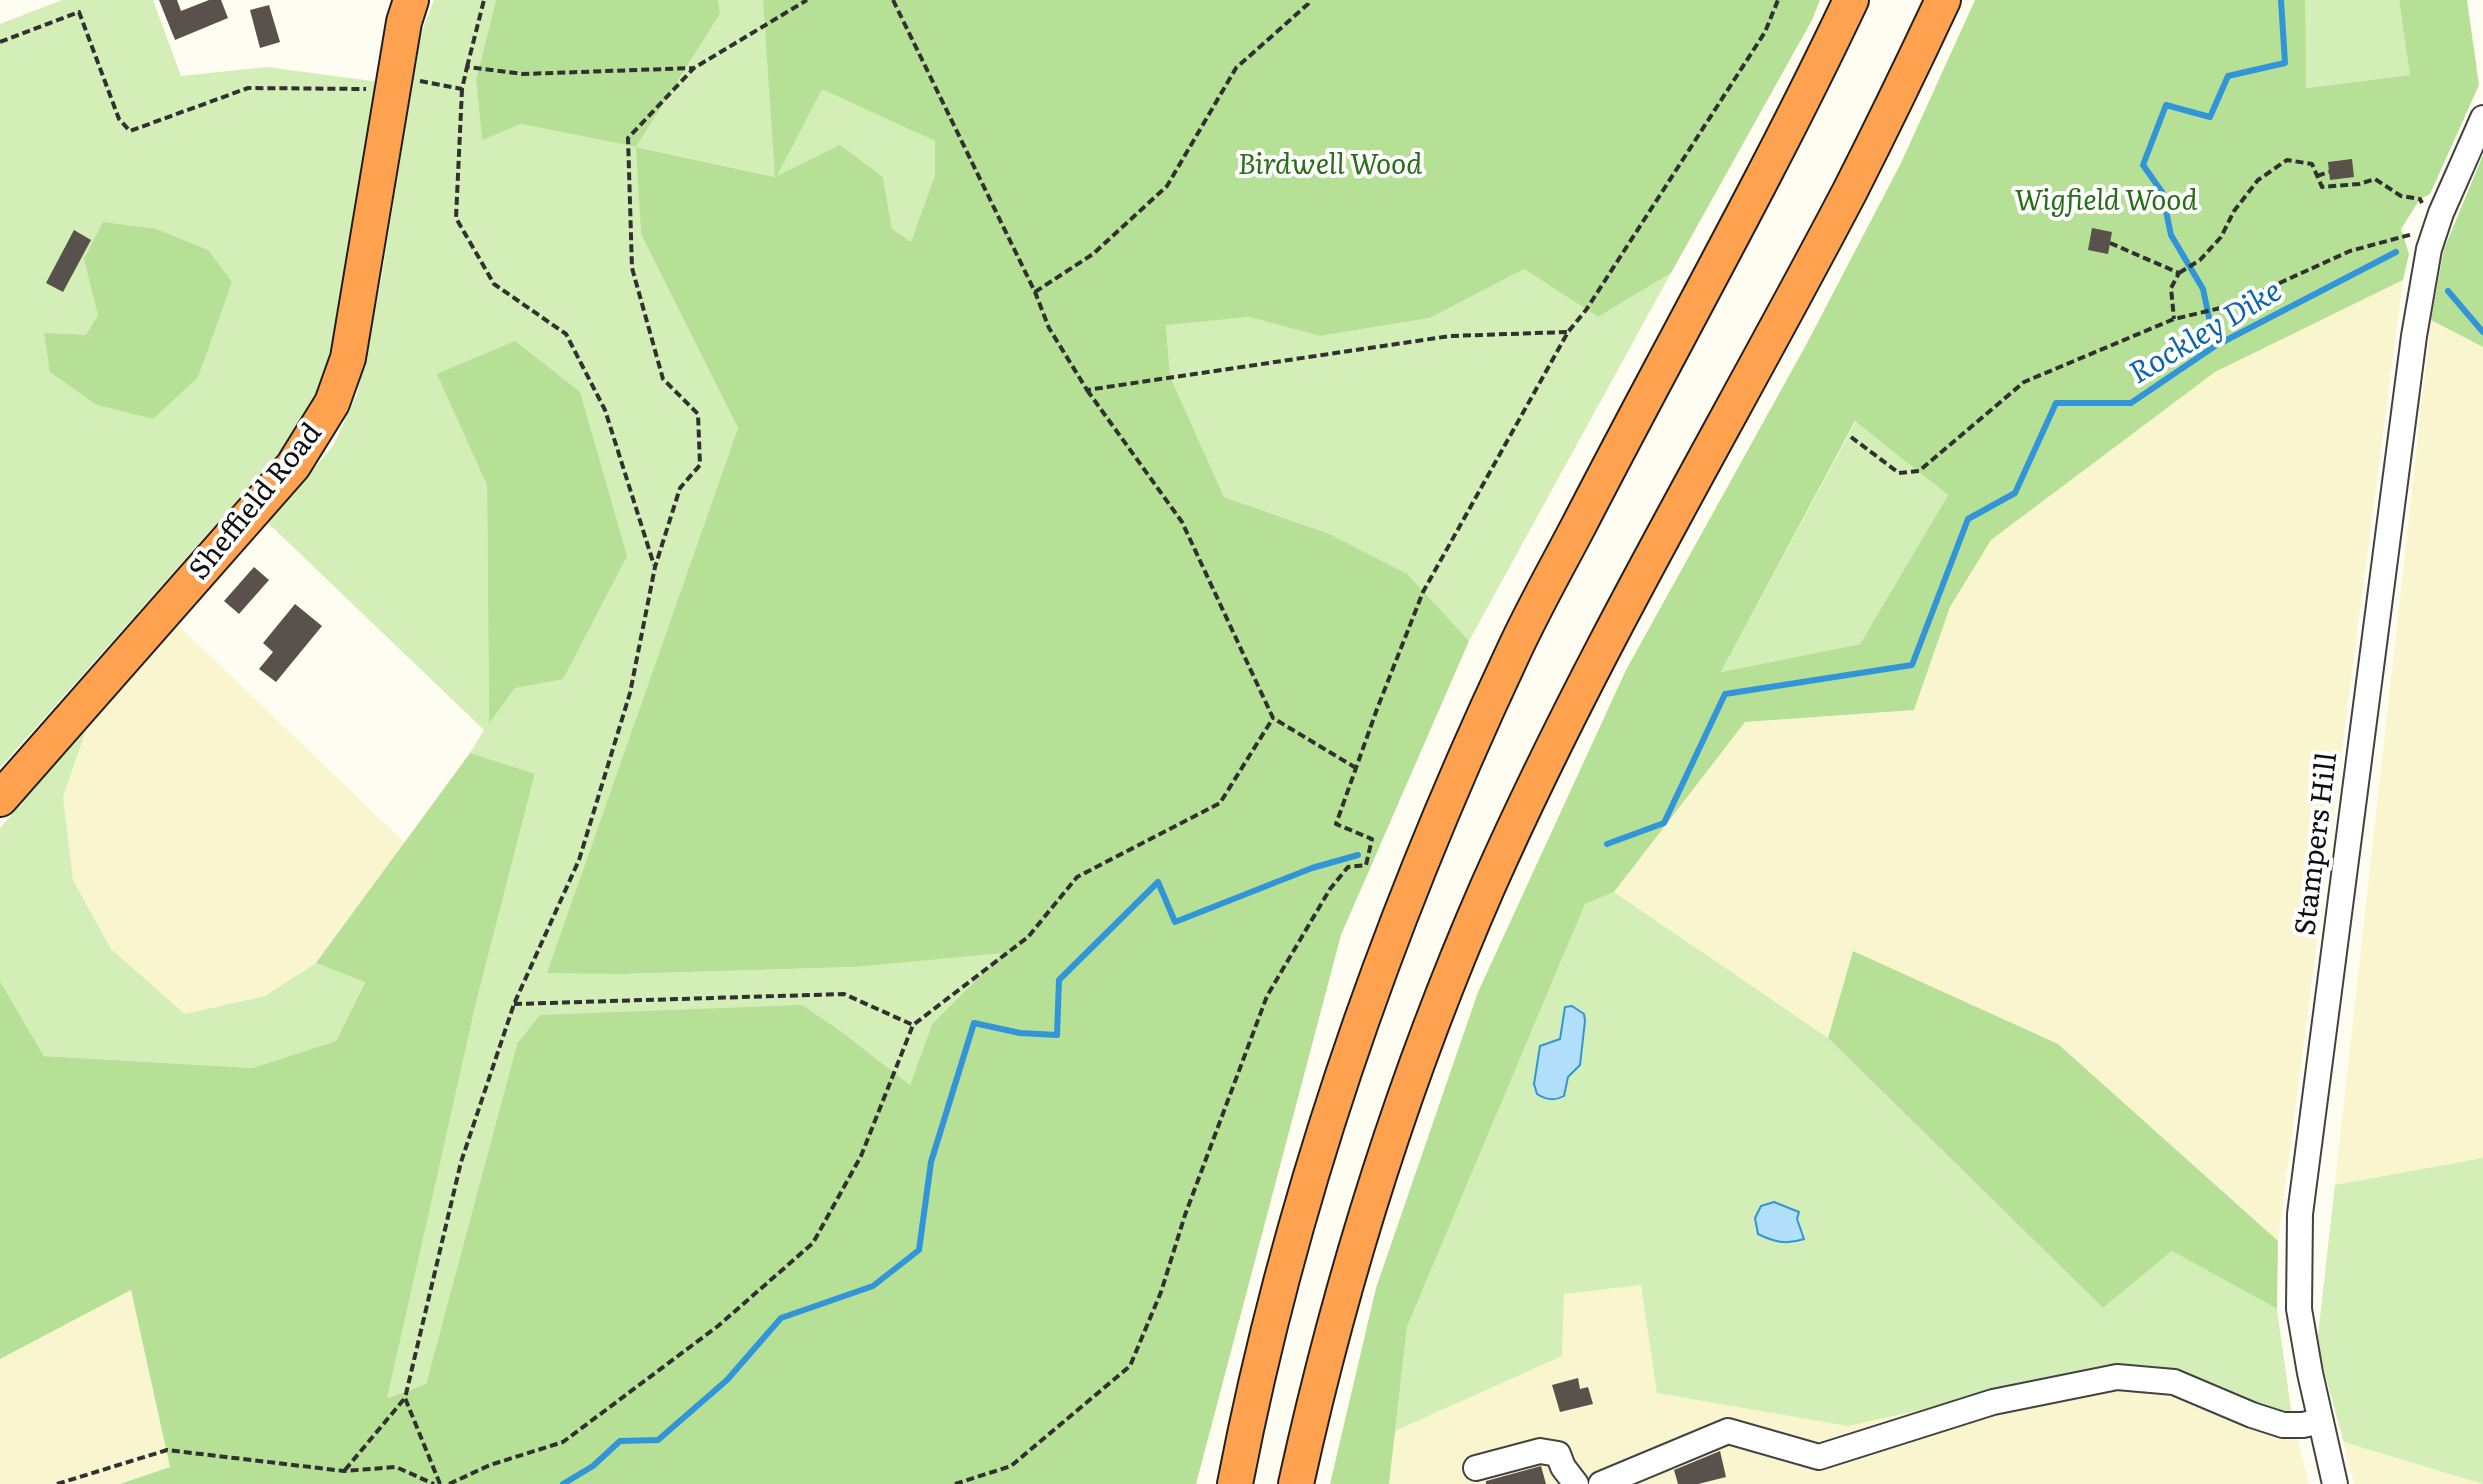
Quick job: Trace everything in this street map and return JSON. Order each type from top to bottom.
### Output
[{"type":"highway","name":"Sheffield Road","points":[[0,799],[293,466],[332,403],[348,358],[404,22],[411,0]]},
{"type":"highway","points":[[1235,1484],[1261,1367],[1307,1189],[1348,1057],[1421,865],[1513,653],[1625,434],[1805,98],[1851,0]]},
{"type":"highway","points":[[1296,1484],[1329,1341],[1379,1176],[1440,1007],[1488,887],[1588,680],[1849,191],[1943,0]]},
{"type":"street","name":"Stampers Hill","points":[[2335,1484],[2299,1309],[2300,1214],[2414,336],[2429,249],[2483,118]]},
{"type":"street","points":[[1601,1484],[1728,1431],[1819,1457],[1993,1402],[2117,1377],[2174,1382],[2283,1425],[2321,1421]]},
{"type":"street","points":[[1476,1468],[1540,1451],[1558,1454],[1563,1467],[1576,1484]]},
{"type":"path","points":[[484,0],[462,89],[456,218],[494,284],[566,334],[605,410],[655,567]]},
{"type":"path","points":[[344,1471],[405,1398],[461,1162],[514,1004],[579,860],[630,693],[655,567],[680,488],[700,465],[698,414],[663,379],[632,268],[628,138],[694,68],[807,0]]},
{"type":"path","points":[[893,0],[1035,292],[1049,328],[1087,390],[1182,522],[1273,718],[1356,768]]},
{"type":"path","points":[[1035,292],[1093,254],[1167,186],[1236,68],[1309,0]]},
{"type":"path","points":[[955,1484],[1011,1466],[1130,1366],[1161,1292],[1185,1215],[1267,996],[1330,889],[1348,867],[1366,865],[1372,839],[1336,824],[1423,592],[1568,332],[1586,310],[1765,32],[1778,0]]},
{"type":"path","points":[[0,42],[79,12],[119,119],[130,131],[248,88],[378,89],[394,80],[413,80],[462,89]]},
{"type":"path","points":[[467,67],[523,74],[694,68]]},
{"type":"path","points":[[1851,437],[1899,473],[1919,471],[2024,382],[2174,319],[2229,306],[2350,251],[2438,221],[2420,199],[2401,196],[2375,179],[2359,184],[2322,187],[2312,164],[2287,160],[2258,180],[2234,211],[2221,237],[2200,260],[2179,273],[2171,288],[2174,319]]},
{"type":"path","points":[[2317,176],[2329,172]]},
{"type":"path","points":[[2110,243],[2179,273]]},
{"type":"path","points":[[1087,390],[1450,336],[1568,332]]},
{"type":"path","points":[[449,1484],[490,1465],[563,1442],[718,1326],[813,1243],[861,1156],[913,1025],[1028,937],[1077,877],[1220,803],[1273,718]]},
{"type":"path","points":[[514,1004],[844,994],[913,1025]]},
{"type":"path","points":[[405,1398],[440,1484]]},
{"type":"path","points":[[57,1484],[167,1450],[344,1471],[396,1467],[434,1484]]},
{"type":"shaded area","points":[[2403,280],[2278,1241],[2058,1044],[1853,952],[1828,1038],[1614,892],[1745,722],[1914,710],[1950,607],[1991,540],[2215,372]]},
{"type":"shaded area","points":[[2431,320],[2483,347],[2483,1484],[2354,1484],[2317,1345]]},
{"type":"shaded area","points":[[177,624],[405,843],[316,963],[265,996],[185,1014],[111,949],[73,880],[63,797],[88,725]]},
{"type":"shaded area","points":[[1642,1285],[2009,1390],[2116,1370],[2292,1417],[2309,1484],[1389,1484],[1395,1431],[1562,1356],[1564,1294]]},
{"type":"shaded area","points":[[131,1290],[170,1467],[120,1484],[0,1484],[0,1359]]},
{"type":"green space","points":[[62,0],[153,0],[181,76],[267,67],[380,82],[335,349],[312,412],[0,768],[0,24]]},
{"type":"green space","points":[[434,0],[496,0],[476,80],[482,139],[521,124],[636,147],[720,14],[718,0],[763,0],[776,175],[822,88],[935,141],[935,175],[911,243],[892,229],[883,177],[776,177],[637,147],[641,234],[738,428],[548,972],[623,974],[855,967],[1004,952],[932,1024],[910,1085],[843,1033],[517,1044],[426,1384],[386,1398],[476,1003],[535,775],[470,753],[484,730],[268,523],[333,446],[357,394],[380,287],[422,31]],"holes":[[[487,485],[515,688],[490,723]]]},
{"type":"green space","points":[[496,0],[718,0],[720,14],[636,147],[521,124],[482,140],[476,80]]},
{"type":"green space","name":"Birdwell Wood","points":[[763,0],[1820,0],[1812,20],[1671,273],[1598,317],[1524,269],[1430,318],[1320,336],[1249,317],[1166,325],[1170,376],[1224,497],[1327,533],[1407,574],[1469,641],[1341,935],[1196,1484],[120,1484],[170,1467],[131,1290],[0,1359],[0,981],[44,1056],[253,1068],[336,1041],[365,982],[316,963],[470,753],[535,774],[476,1003],[387,1398],[426,1384],[517,1044],[540,1015],[802,1005],[910,1085],[932,1024],[1003,953],[855,967],[623,974],[547,973],[738,428],[641,234],[636,147],[775,177]],"holes":[[[822,89],[935,141],[935,175],[911,242],[892,229],[883,177],[840,145],[777,176]]]},
{"type":"green space","name":"Wigfield Wood","points":[[1975,0],[2305,0],[2306,88],[2410,75],[2399,0],[2467,0],[2479,85],[2430,194],[2420,199],[2401,229],[2409,254],[2403,280],[2215,372],[1991,540],[1950,607],[1914,710],[1745,722],[1614,892],[1585,904],[1407,1327],[1389,1484],[1330,1484],[1376,1288],[1478,992],[1626,670],[1806,345],[1901,163]],"holes":[[[1855,421],[1948,495],[1860,644],[1721,672]]]},
{"type":"green space","points":[[2305,0],[2399,0],[2411,75],[2305,88]]},
{"type":"green space","points":[[2483,155],[2483,347],[2431,320],[2444,249]]},
{"type":"green space","points":[[103,222],[156,229],[208,250],[232,282],[198,377],[153,419],[97,405],[50,372],[44,333],[86,335],[98,315],[84,259]]},
{"type":"green space","points":[[1524,269],[1598,317],[1671,273],[1469,641],[1435,606],[1327,533],[1224,497],[1170,376],[1166,324],[1249,317],[1320,336],[1430,318]]},
{"type":"green space","points":[[515,341],[580,392],[627,556],[563,679],[515,688],[489,724],[487,485],[437,374]]},
{"type":"green space","points":[[1856,421],[1948,495],[1860,644],[1721,672]]},
{"type":"green space","points":[[88,725],[63,797],[73,880],[111,949],[185,1014],[265,996],[316,963],[365,981],[336,1041],[254,1068],[44,1056],[0,981],[0,828]]},
{"type":"green space","points":[[1614,892],[1828,1038],[2103,1308],[2172,1251],[2277,1309],[2292,1417],[2186,1380],[2009,1390],[1848,1426],[1657,1393],[1641,1285],[1564,1294],[1562,1356],[1395,1431],[1407,1327],[1585,904]]},
{"type":"green space","points":[[1853,951],[2058,1044],[2278,1241],[2277,1309],[2172,1251],[2103,1308],[1828,1038]]},
{"type":"green space","points":[[2483,1158],[2483,1484],[2344,1442],[2317,1345],[2335,1185]]},
{"type":"water","points":[[1572,1006],[1584,1014],[1585,1021],[1580,1065],[1568,1077],[1564,1096],[1547,1099],[1537,1094],[1534,1084],[1540,1046],[1560,1039],[1565,1007]]},
{"type":"water","points":[[1774,1202],[1799,1212],[1797,1219],[1804,1239],[1780,1242],[1758,1234],[1755,1218],[1761,1206]]},
{"type":"building","points":[[159,0],[177,0],[181,11],[209,0],[221,0],[228,18],[175,40]]},
{"type":"building","points":[[269,5],[280,42],[260,48],[250,10]]},
{"type":"building","points":[[2352,159],[2354,177],[2330,180],[2328,162]]},
{"type":"building","points":[[2092,228],[2112,232],[2108,254],[2088,250]]},
{"type":"building","points":[[74,230],[91,240],[63,292],[46,283]]},
{"type":"building","points":[[254,567],[269,580],[239,614],[224,601]]},
{"type":"building","points":[[295,604],[322,626],[276,682],[259,669],[273,652],[263,643]]},
{"type":"building","points":[[1578,1378],[1580,1389],[1588,1387],[1593,1404],[1560,1412],[1552,1385]]},
{"type":"building","points":[[1720,1451],[1726,1477],[1698,1484],[1678,1484],[1674,1470]]},
{"type":"building","points":[[1541,1466],[1546,1484],[1486,1484],[1486,1481]]},
{"type":"waterway","points":[[2215,346],[2203,289],[2171,235],[2162,192],[2143,165],[2166,105],[2210,117],[2228,76],[2285,63],[2281,0]]},
{"type":"waterway","name":"Rockley Dike","points":[[1607,844],[1664,823],[1725,694],[1912,665],[1968,519],[2015,493],[2056,403],[2131,403],[2215,346],[2396,252]]},
{"type":"waterway","name":"Rockley Dike","points":[[2448,291],[2483,332]]},
{"type":"waterway","name":"Rockley Dike","points":[[563,1484],[593,1466],[620,1441],[658,1440],[727,1380],[781,1318],[873,1286],[919,1250],[931,1162],[974,1023],[1020,1033],[1057,1035],[1059,980],[1158,882],[1175,922],[1312,868],[1358,855]]}]
